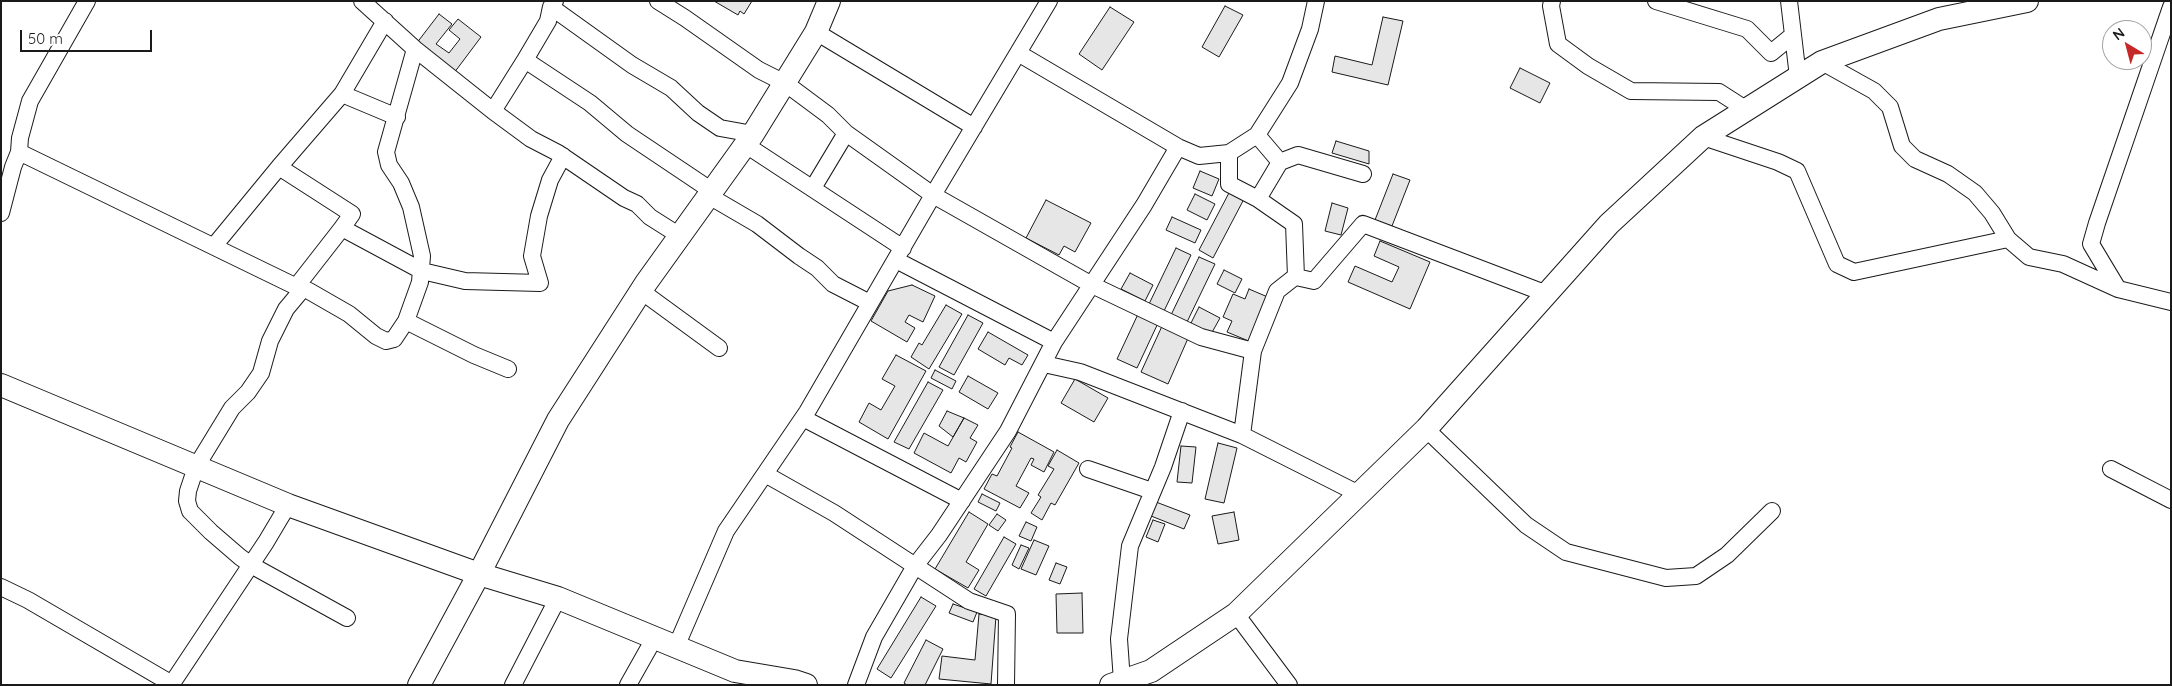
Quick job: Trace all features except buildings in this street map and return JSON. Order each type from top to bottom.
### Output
[{"type":"street","points":[[1,213],[10,176],[19,152],[20,138],[30,101],[87,1]]},
{"type":"street","points":[[362,1],[414,49],[530,138],[563,156],[624,198],[636,204],[650,217],[680,236]]},
{"type":"street","points":[[658,1],[759,70],[785,83],[828,115],[846,133],[933,194],[1092,285],[1201,337],[1253,350]]},
{"type":"street","points":[[419,685],[479,574],[558,420],[641,290],[749,140],[816,32],[828,1]]},
{"type":"street","points":[[676,647],[726,531],[803,418],[900,254],[933,194],[1049,1]]},
{"type":"street","points":[[1018,53],[1178,147],[1199,156],[1229,153],[1257,135],[1290,83],[1310,29],[1316,1]]},
{"type":"street","points":[[1552,1],[1551,6],[1558,44],[1588,66],[1632,90],[1719,92],[1747,110]]},
{"type":"street","points":[[1656,1],[1747,29],[1771,53],[1793,35]]},
{"type":"street","points":[[1789,1],[1798,77]]},
{"type":"street","points":[[1182,412],[1130,546],[1118,639],[1117,683],[1151,671],[1236,614],[1426,429],[1609,224],[1703,137],[1822,62],[1939,19],[2027,1]]},
{"type":"street","points":[[494,111],[548,21],[553,4],[632,65],[671,88],[698,113],[720,128],[749,140],[900,254],[1054,342]]},
{"type":"street","points":[[2118,288],[2091,244],[2096,223],[2171,7]]},
{"type":"street","points":[[214,246],[342,94],[385,22]]},
{"type":"street","points":[[816,32],[974,128]]},
{"type":"street","points":[[19,152],[299,288],[309,291],[349,314],[376,336],[386,341],[394,339],[406,321],[422,271],[422,256],[411,207],[401,183],[389,165],[386,152],[414,49]]},
{"type":"street","points":[[525,60],[590,103],[627,134],[710,194],[757,224],[817,268],[833,284],[870,303]]},
{"type":"street","points":[[1822,62],[1874,91],[1890,107],[1902,146],[1915,159],[1948,174],[1975,194],[1992,213],[2008,239],[2029,257],[2063,264],[2118,288],[2171,302]]},
{"type":"street","points":[[342,94],[397,117]]},
{"type":"street","points":[[813,188],[846,133]]},
{"type":"street","points":[[1257,135],[1280,162]]},
{"type":"street","points":[[1703,137],[1778,162],[1797,171],[1837,264],[1854,272],[2008,239]]},
{"type":"street","points":[[856,685],[874,638],[915,566],[962,501],[1008,431],[1054,342],[1144,205],[1178,147]]},
{"type":"street","points":[[1229,153],[1229,184],[1258,199],[1294,224],[1296,276]]},
{"type":"street","points":[[342,228],[422,271],[465,281],[540,283],[532,256],[539,216],[550,180],[563,156]]},
{"type":"street","points":[[1258,199],[1280,162],[1298,156],[1364,174]]},
{"type":"street","points":[[279,168],[352,214],[299,288],[270,342],[261,373],[248,392],[232,408],[196,467],[188,491],[188,501],[190,510],[211,532],[251,565],[347,618]]},
{"type":"street","points":[[1296,276],[1314,282],[1363,224],[1547,294]]},
{"type":"street","points":[[1242,434],[1253,350],[1277,291],[1296,276]]},
{"type":"street","points":[[641,290],[719,348]]},
{"type":"street","points":[[406,321],[474,355],[508,369]]},
{"type":"street","points":[[1044,364],[1080,372],[1242,434],[1359,494]]},
{"type":"street","points":[[1,386],[288,506],[479,574],[558,598],[735,671],[769,681],[806,685]]},
{"type":"street","points":[[803,418],[962,501]]},
{"type":"street","points":[[1426,429],[1526,525],[1566,552],[1666,578],[1696,576],[1727,556],[1772,512]]},
{"type":"street","points":[[1088,469],[1152,491]]},
{"type":"street","points":[[2111,469],[2171,500]]},
{"type":"street","points":[[765,474],[834,513],[969,601],[1007,614],[1006,685]]},
{"type":"street","points":[[1,587],[28,600],[172,684],[288,506]]},
{"type":"street","points":[[513,685],[558,598]]},
{"type":"street","points":[[1236,614],[1289,685]]},
{"type":"street","points":[[628,685],[655,637]]}]
